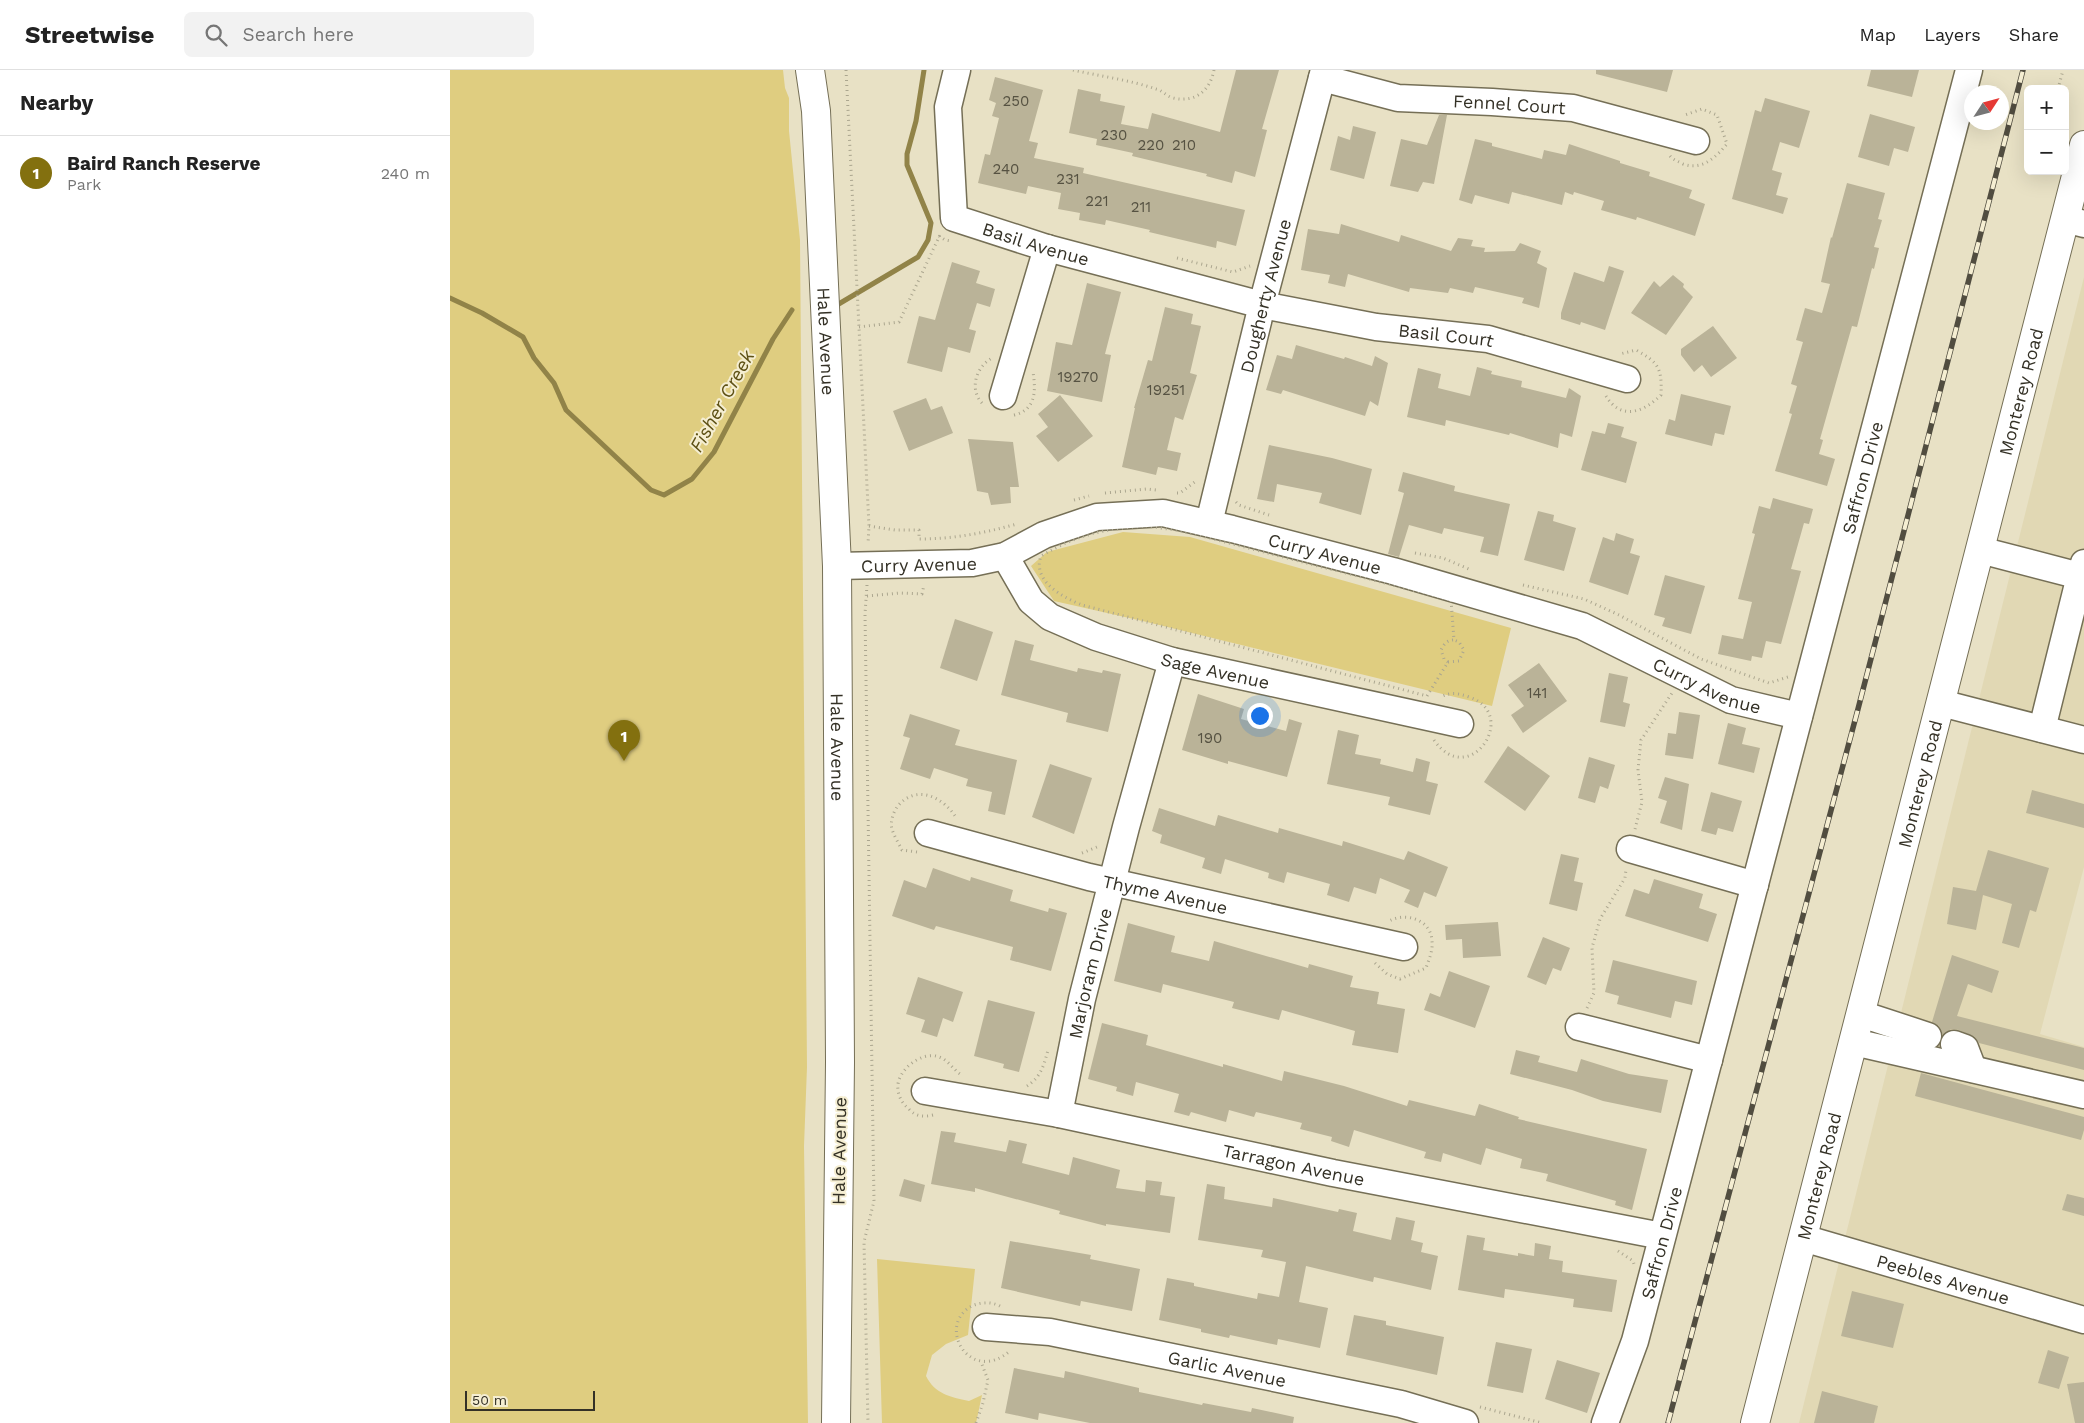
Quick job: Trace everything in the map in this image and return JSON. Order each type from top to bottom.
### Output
[{"type":"main road","name":"Hale Avenue","points":[[810,70],[816,111],[837,566],[840,1062],[836,1423]]},
{"type":"main road","name":"Monterey Road","points":[[1755,1423],[1980,550],[2074,221],[2084,145]]},
{"type":"street","points":[[951,232],[948,107],[957,70]]},
{"type":"street","name":"Saffron Drive","points":[[1605,1423],[1635,1341],[1969,70]]},
{"type":"street","name":"Fennel Court","points":[[1323,74],[1398,98],[1573,108],[1696,141]]},
{"type":"street","name":"Dougherty Avenue","points":[[1210,524],[1262,306],[1323,74]]},
{"type":"street","name":"Basil Avenue","points":[[951,232],[1047,248],[1262,306]]},
{"type":"street","points":[[999,405],[1047,248]]},
{"type":"street","name":"Basil Court","points":[[1262,306],[1376,327],[1488,339],[1627,379]]},
{"type":"street","name":"Curry Avenue","points":[[837,566],[972,563],[1005,556],[1044,535],[1097,517],[1163,513],[1384,569],[1582,626],[1731,700],[1799,716]]},
{"type":"street","points":[[1980,550],[2082,570],[2075,640],[2042,729]]},
{"type":"street","name":"Sage Avenue","points":[[1005,556],[1031,601],[1050,617],[1096,638],[1172,661],[1460,724]]},
{"type":"street","name":"Marjoram Drive","points":[[1059,1114],[1082,999],[1172,661]]},
{"type":"street","points":[[1941,703],[2084,740]]},
{"type":"street","name":"Thyme Avenue","points":[[928,833],[1112,882],[1404,948]]},
{"type":"street","points":[[1630,849],[1755,885]]},
{"type":"street","points":[[1860,1014],[1973,1069],[2084,1095]]},
{"type":"street","points":[[1579,1027],[1709,1060]]},
{"type":"street","points":[[1854,1042],[1918,1041]]},
{"type":"street","points":[[1954,1044],[1965,1048],[1973,1069]]},
{"type":"street","name":"Tarragon Avenue","points":[[925,1091],[1059,1114],[1332,1173],[1662,1236]]},
{"type":"street","name":"Peebles Avenue","points":[[1803,1238],[2084,1320]]},
{"type":"street","name":"Garlic Avenue","points":[[986,1327],[1050,1332],[1399,1414],[1465,1423]]},
{"type":"path","points":[[846,70],[869,526],[895,530],[918,530],[919,539],[941,539],[986,532],[1019,523]]},
{"type":"path","points":[[1072,70],[1156,89],[1172,98],[1186,99],[1203,93],[1212,83],[1214,70]]},
{"type":"path","points":[[2059,85],[2063,70]]},
{"type":"path","points":[[1666,150],[1672,159],[1691,167],[1716,157],[1727,144],[1717,115],[1702,109],[1682,116]]},
{"type":"path","points":[[859,327],[899,322],[951,232]]},
{"type":"path","points":[[1168,256],[1234,272]]},
{"type":"path","points":[[1603,390],[1610,402],[1625,412],[1636,412],[1651,406],[1661,395],[1662,378],[1654,360],[1636,350],[1618,354]]},
{"type":"path","points":[[999,355],[986,361],[978,372],[975,385],[978,399],[999,405],[1016,415],[1028,407],[1036,396],[1032,368]]},
{"type":"path","points":[[1172,492],[1180,494],[1196,482],[1199,472]]},
{"type":"path","points":[[1100,494],[1147,489],[1164,491]]},
{"type":"path","points":[[1070,501],[1092,495]]},
{"type":"path","points":[[1233,499],[1239,505],[1274,516]]},
{"type":"path","points":[[1448,662],[1428,696],[1082,605],[1065,597],[1049,585],[1041,575],[1039,563],[1042,556],[1084,535],[1114,529],[1146,526],[1182,530],[1459,602]]},
{"type":"path","points":[[1406,552],[1442,558],[1475,571]]},
{"type":"path","points":[[1519,584],[1584,599],[1619,615],[1701,659],[1769,683],[1790,676]]},
{"type":"path","points":[[867,596],[865,614],[874,1191],[872,1212],[864,1242],[868,1423]]},
{"type":"path","points":[[1451,600],[1454,640]]},
{"type":"path","points":[[1449,640],[1459,642],[1464,650],[1459,661],[1448,662],[1444,659],[1441,650],[1444,644],[1449,640]]},
{"type":"path","points":[[1612,1249],[1620,1251],[1633,1261],[1635,1268]]},
{"type":"path","points":[[976,1423],[988,1380],[980,1361]]},
{"type":"shaded area","points":[[450,70],[783,70],[785,88],[789,98],[789,131],[800,240],[807,1067],[804,1146],[808,1423],[450,1423]]},
{"type":"shaded area","points":[[2084,277],[2084,867],[2040,1034],[2084,1047],[2084,1423],[1799,1423]]},
{"type":"shaded area","points":[[1123,532],[1190,537],[1511,628],[1492,706],[1054,601],[1031,566],[1047,552]]},
{"type":"shaded area","points":[[877,1259],[975,1269],[968,1335],[946,1344],[932,1355],[926,1376],[934,1387],[949,1396],[969,1401],[982,1395],[976,1423],[882,1423]]},
{"type":"building","points":[[1236,70],[1279,70],[1262,129],[1267,130],[1255,177],[1235,171],[1232,183],[1206,176],[1207,174],[1132,156],[1133,153],[1096,145],[1097,139],[1069,133],[1078,89],[1101,94],[1100,101],[1125,106],[1121,124],[1148,129],[1152,113],[1220,132]]},
{"type":"building","points":[[1596,70],[1673,70],[1667,92],[1596,74]]},
{"type":"building","points":[[1871,70],[1919,70],[1912,97],[1867,86]]},
{"type":"building","points":[[995,77],[1043,90],[1029,141],[1038,143],[1034,158],[1084,168],[1083,173],[1245,210],[1236,246],[1217,241],[1216,248],[1106,220],[1105,225],[1079,220],[1080,213],[1058,209],[1061,193],[1028,186],[1026,194],[978,183],[985,154],[990,155],[999,118],[992,116],[996,103],[989,100]]},
{"type":"building","points":[[1765,98],[1810,111],[1799,148],[1780,142],[1772,170],[1782,173],[1776,195],[1788,198],[1783,214],[1732,199],[1755,110],[1761,112]]},
{"type":"building","points":[[1870,114],[1915,127],[1908,152],[1894,148],[1889,166],[1858,157]]},
{"type":"building","points":[[1439,115],[1447,115],[1434,184],[1423,182],[1418,192],[1390,186],[1401,139],[1427,145]]},
{"type":"building","points":[[1353,126],[1376,132],[1364,179],[1330,170],[1338,136],[1350,140]]},
{"type":"building","points":[[1475,139],[1492,143],[1492,146],[1542,159],[1544,150],[1566,155],[1569,144],[1650,172],[1649,176],[1692,190],[1689,198],[1705,204],[1695,236],[1637,217],[1636,220],[1601,210],[1604,201],[1574,192],[1573,195],[1565,192],[1562,205],[1512,192],[1509,204],[1475,195],[1472,204],[1459,200]]},
{"type":"building","points":[[1847,183],[1885,193],[1878,219],[1882,220],[1874,247],[1879,248],[1874,269],[1872,268],[1857,327],[1852,326],[1820,439],[1823,440],[1819,454],[1835,459],[1827,486],[1775,471],[1792,414],[1789,413],[1797,386],[1791,384],[1803,342],[1796,340],[1805,308],[1822,313],[1830,284],[1821,282],[1831,237]]},
{"type":"building","points":[[1341,224],[1399,242],[1401,235],[1451,251],[1458,238],[1473,240],[1471,246],[1485,248],[1484,252],[1515,251],[1520,243],[1541,251],[1537,263],[1547,268],[1539,308],[1522,303],[1524,298],[1475,287],[1473,293],[1450,288],[1448,293],[1410,288],[1409,292],[1348,274],[1345,287],[1328,283],[1330,275],[1301,270],[1308,229],[1339,234]]},
{"type":"building","points":[[952,262],[980,271],[976,283],[995,289],[990,307],[977,303],[969,329],[976,331],[970,353],[948,347],[942,372],[907,363],[919,316],[935,320]]},
{"type":"building","points":[[1609,266],[1624,271],[1605,330],[1581,322],[1580,325],[1561,319],[1561,313],[1574,272],[1604,282]]},
{"type":"building","points":[[1673,275],[1684,284],[1683,287],[1693,297],[1666,335],[1631,313],[1654,281],[1660,287]]},
{"type":"building","points":[[1087,283],[1121,292],[1105,354],[1111,355],[1102,402],[1047,391],[1056,342],[1072,345]]},
{"type":"building","points":[[1165,307],[1193,314],[1191,324],[1201,326],[1190,373],[1197,375],[1183,420],[1175,417],[1167,450],[1181,453],[1177,471],[1158,467],[1156,475],[1122,467],[1134,408],[1148,360],[1152,361]]},
{"type":"building","points":[[1713,326],[1737,358],[1711,377],[1702,365],[1694,372],[1681,355],[1681,349]]},
{"type":"building","points":[[1296,345],[1372,366],[1375,356],[1388,363],[1378,406],[1370,401],[1365,416],[1283,390],[1281,394],[1266,390],[1277,355],[1292,359]]},
{"type":"building","points":[[1477,367],[1492,371],[1491,374],[1522,381],[1521,387],[1566,398],[1569,388],[1581,396],[1572,437],[1560,433],[1558,448],[1510,433],[1509,435],[1446,420],[1445,426],[1407,417],[1418,368],[1441,374],[1438,388],[1470,396]]},
{"type":"building","points":[[1681,394],[1731,406],[1724,435],[1715,433],[1712,446],[1665,434],[1669,419],[1675,421]]},
{"type":"building","points":[[1060,395],[1093,436],[1058,462],[1036,436],[1048,427],[1038,414]]},
{"type":"building","points":[[926,398],[931,410],[942,406],[953,433],[909,451],[893,411]]},
{"type":"building","points":[[1608,423],[1624,427],[1621,437],[1637,442],[1626,483],[1581,470],[1592,431],[1605,434]]},
{"type":"building","points":[[968,439],[1013,442],[1019,487],[1010,487],[1011,503],[991,505],[988,493],[977,491]]},
{"type":"building","points":[[1269,445],[1332,458],[1372,469],[1361,515],[1319,503],[1322,493],[1277,484],[1274,502],[1257,499]]},
{"type":"building","points":[[1403,472],[1455,486],[1454,491],[1510,504],[1498,556],[1480,552],[1484,537],[1444,528],[1442,534],[1409,525],[1399,557],[1388,554],[1404,493],[1398,491]]},
{"type":"building","points":[[1773,498],[1813,509],[1809,524],[1804,523],[1791,569],[1801,571],[1781,644],[1766,641],[1762,658],[1752,656],[1751,661],[1718,654],[1722,635],[1743,639],[1752,602],[1738,599],[1755,534],[1752,533],[1759,506],[1770,509]]},
{"type":"building","points":[[1538,511],[1554,515],[1553,521],[1576,528],[1564,571],[1524,560]]},
{"type":"building","points":[[1616,533],[1634,539],[1630,553],[1640,556],[1628,595],[1589,582],[1603,537],[1614,541]]},
{"type":"building","points":[[1665,575],[1705,586],[1691,634],[1662,626],[1665,618],[1654,615]]},
{"type":"building","points":[[955,619],[993,632],[977,681],[940,668]]},
{"type":"building","points":[[1015,640],[1034,645],[1030,660],[1077,672],[1078,668],[1102,673],[1103,670],[1121,674],[1108,732],[1066,722],[1068,713],[1001,695]]},
{"type":"building","points":[[1539,663],[1567,701],[1523,733],[1511,715],[1524,706],[1508,685]]},
{"type":"building","points":[[1609,673],[1628,677],[1623,702],[1630,704],[1625,727],[1600,722]]},
{"type":"building","points":[[1198,694],[1244,709],[1241,719],[1286,731],[1289,719],[1302,723],[1287,777],[1228,761],[1228,764],[1182,750]]},
{"type":"building","points":[[1679,712],[1700,715],[1693,759],[1665,755],[1668,733],[1676,734]]},
{"type":"building","points":[[910,714],[960,730],[955,745],[1017,760],[1005,815],[988,811],[992,792],[966,786],[968,779],[934,768],[930,779],[900,769],[910,738],[903,736]]},
{"type":"building","points":[[1728,723],[1746,728],[1742,744],[1760,748],[1754,773],[1718,764]]},
{"type":"building","points":[[1338,730],[1359,735],[1355,754],[1381,759],[1380,764],[1413,772],[1416,758],[1430,762],[1426,781],[1438,784],[1430,815],[1388,805],[1390,797],[1327,784]]},
{"type":"building","points":[[1508,746],[1550,776],[1525,811],[1484,782]]},
{"type":"building","points":[[1589,757],[1615,765],[1608,789],[1600,786],[1595,803],[1578,798]]},
{"type":"building","points":[[1050,764],[1092,778],[1074,834],[1032,817]]},
{"type":"building","points":[[1665,777],[1689,784],[1682,830],[1660,823],[1667,801],[1658,798]]},
{"type":"building","points":[[2032,790],[2084,804],[2084,828],[2026,813]]},
{"type":"building","points":[[1711,792],[1742,801],[1733,832],[1718,828],[1716,835],[1701,831]]},
{"type":"building","points":[[1159,808],[1215,826],[1218,815],[1278,833],[1279,828],[1342,846],[1343,841],[1404,860],[1408,851],[1448,867],[1436,897],[1424,892],[1418,908],[1404,902],[1410,890],[1380,878],[1376,894],[1354,887],[1349,902],[1327,895],[1330,884],[1287,872],[1284,883],[1268,878],[1269,873],[1225,859],[1221,874],[1202,868],[1205,858],[1160,843],[1162,835],[1152,831]]},
{"type":"building","points":[[1988,850],[2049,868],[2036,912],[2030,910],[2019,948],[2002,943],[2012,904],[1983,895],[1976,930],[1947,924],[1953,887],[1976,891]]},
{"type":"building","points":[[1561,854],[1579,858],[1574,881],[1583,883],[1577,911],[1549,904]]},
{"type":"building","points":[[933,868],[970,881],[971,877],[1013,890],[1010,901],[1048,912],[1049,908],[1067,913],[1051,971],[1010,960],[1013,947],[936,926],[934,930],[892,916],[904,880],[926,888]]},
{"type":"building","points":[[1654,879],[1703,894],[1699,908],[1717,914],[1708,942],[1625,916],[1634,889],[1649,894]]},
{"type":"building","points":[[1498,922],[1501,956],[1463,958],[1462,939],[1446,940],[1445,925]]},
{"type":"building","points":[[1128,923],[1175,936],[1171,952],[1209,961],[1214,941],[1308,968],[1309,964],[1353,976],[1350,987],[1379,992],[1377,1004],[1405,1009],[1398,1053],[1352,1045],[1355,1031],[1282,1010],[1279,1020],[1232,1008],[1234,1002],[1163,984],[1161,993],[1114,981]]},
{"type":"building","points":[[1543,937],[1570,948],[1561,971],[1553,968],[1546,985],[1527,977]]},
{"type":"building","points":[[1952,955],[1999,971],[1992,993],[1968,984],[1957,1016],[2084,1048],[2084,1070],[1979,1043],[1975,1037],[1959,1030],[1951,1029],[1943,1035],[1939,1026],[1932,1022]]},
{"type":"building","points":[[1613,960],[1697,981],[1692,1005],[1675,1001],[1671,1018],[1617,1004],[1619,996],[1605,992]]},
{"type":"building","points":[[1449,971],[1490,986],[1475,1028],[1424,1010],[1430,993],[1440,997]]},
{"type":"building","points":[[918,977],[963,992],[953,1022],[943,1018],[937,1037],[921,1032],[925,1020],[906,1014]]},
{"type":"building","points":[[988,1000],[1035,1012],[1019,1072],[1003,1068],[1004,1064],[974,1056]]},
{"type":"building","points":[[1102,1023],[1148,1035],[1146,1045],[1223,1067],[1223,1064],[1282,1081],[1284,1071],[1344,1086],[1407,1106],[1409,1100],[1475,1116],[1479,1104],[1519,1117],[1518,1119],[1647,1149],[1632,1210],[1615,1205],[1616,1201],[1546,1181],[1548,1174],[1520,1168],[1522,1159],[1486,1148],[1481,1165],[1443,1153],[1441,1162],[1424,1158],[1426,1152],[1354,1130],[1349,1147],[1331,1141],[1332,1137],[1300,1129],[1302,1123],[1256,1112],[1254,1117],[1229,1110],[1226,1122],[1191,1112],[1189,1116],[1174,1112],[1179,1094],[1136,1082],[1133,1096],[1116,1091],[1117,1087],[1088,1079]]},
{"type":"building","points":[[1516,1050],[1540,1056],[1538,1062],[1577,1072],[1581,1059],[1629,1074],[1668,1080],[1661,1113],[1603,1101],[1572,1090],[1510,1074]]},
{"type":"building","points":[[1921,1073],[2084,1117],[2084,1130],[2081,1140],[1915,1096]]},
{"type":"building","points":[[941,1131],[956,1133],[954,1142],[1006,1152],[1009,1140],[1027,1144],[1022,1163],[1069,1175],[1073,1157],[1120,1170],[1116,1188],[1145,1192],[1146,1180],[1162,1182],[1160,1195],[1175,1197],[1170,1233],[1106,1224],[1106,1226],[1059,1214],[1060,1211],[975,1188],[975,1192],[931,1184]]},
{"type":"building","points":[[904,1179],[925,1185],[921,1202],[899,1196]]},
{"type":"building","points":[[1207,1184],[1225,1187],[1224,1199],[1272,1207],[1273,1198],[1338,1212],[1339,1209],[1357,1213],[1353,1231],[1391,1240],[1396,1217],[1415,1221],[1411,1240],[1423,1243],[1421,1252],[1438,1256],[1431,1290],[1374,1277],[1373,1282],[1306,1266],[1299,1302],[1328,1308],[1320,1348],[1278,1339],[1277,1345],[1230,1335],[1229,1338],[1201,1332],[1201,1329],[1159,1320],[1167,1278],[1194,1283],[1194,1286],[1257,1299],[1258,1293],[1279,1297],[1286,1262],[1261,1257],[1263,1250],[1198,1240]]},
{"type":"building","points":[[2067,1194],[2084,1198],[2084,1216],[2062,1210]]},
{"type":"building","points":[[1467,1235],[1485,1238],[1483,1250],[1518,1256],[1518,1253],[1534,1256],[1535,1243],[1551,1246],[1549,1259],[1563,1261],[1562,1272],[1617,1280],[1612,1312],[1573,1307],[1574,1299],[1505,1289],[1504,1298],[1458,1290]]},
{"type":"building","points":[[1010,1241],[1091,1255],[1090,1259],[1140,1269],[1132,1311],[1081,1301],[1080,1306],[1001,1288]]},
{"type":"building","points":[[1852,1291],[1904,1304],[1893,1348],[1841,1336]]},
{"type":"building","points":[[1354,1315],[1386,1321],[1386,1325],[1444,1337],[1437,1375],[1346,1355]]},
{"type":"building","points":[[1496,1342],[1532,1349],[1523,1393],[1487,1386]]},
{"type":"building","points":[[2048,1350],[2069,1357],[2059,1389],[2038,1383]]},
{"type":"building","points":[[1557,1360],[1600,1373],[1587,1413],[1545,1399]]},
{"type":"building","points":[[1014,1368],[1064,1378],[1065,1371],[1139,1388],[1139,1392],[1202,1405],[1203,1403],[1251,1412],[1252,1408],[1294,1417],[1293,1423],[1090,1423],[1039,1413],[1038,1420],[1005,1413]]},
{"type":"building","points":[[2084,1382],[2084,1423],[2075,1423],[2067,1384]]},
{"type":"building","points":[[1822,1391],[1878,1406],[1874,1423],[1814,1423]]},
{"type":"waterway","name":"Fisher Creek","points":[[837,305],[918,257],[928,240],[931,223],[907,165],[907,154],[916,121],[924,70]]},
{"type":"waterway","name":"Fisher Creek","points":[[450,298],[482,313],[523,337],[534,358],[554,383],[566,410],[651,490],[664,495],[692,479],[714,452],[773,339],[792,310]]},
{"type":"railway","points":[[1668,1423],[1858,709],[2023,70]]},
{"type":"place","name":"Baird Ranch Reserve","points":[[624,761]]}]
